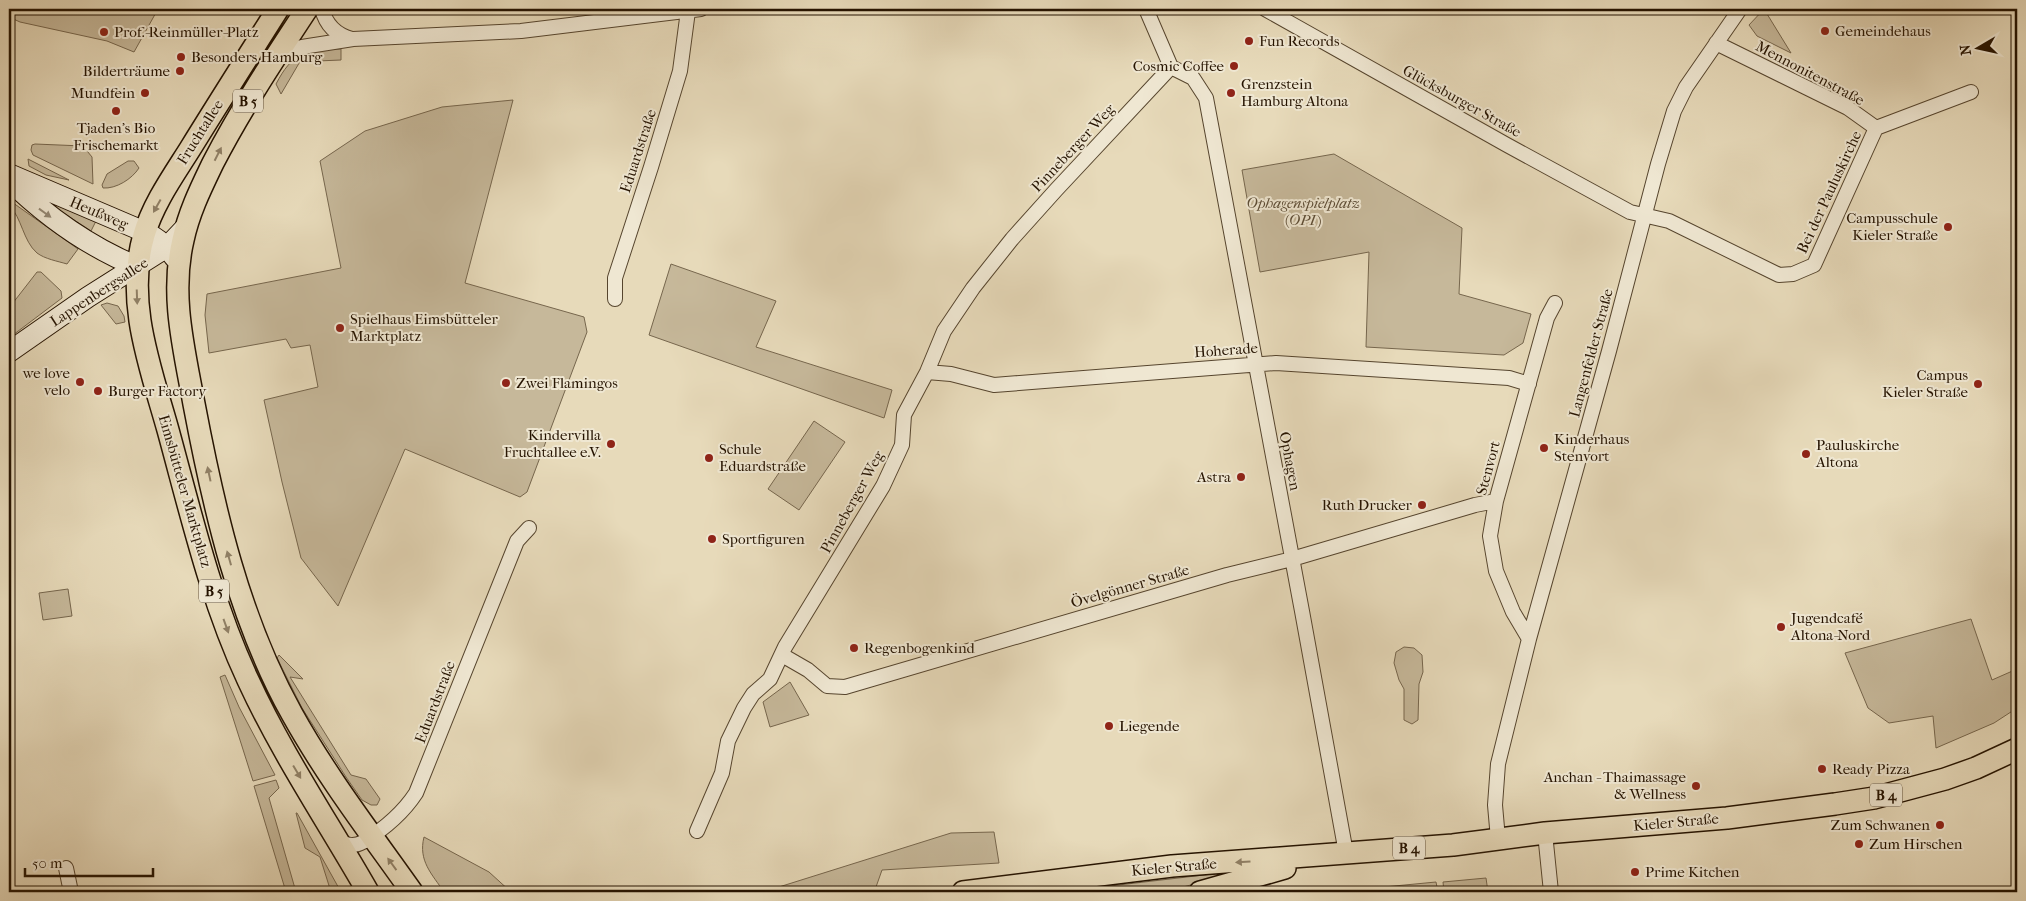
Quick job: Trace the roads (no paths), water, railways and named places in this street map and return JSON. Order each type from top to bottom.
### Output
[{"type":"main road","name":"Fruchtallee","points":[[171,180],[278,9]]},
{"type":"main road","name":"Fruchtallee","points":[[196,198],[224,143],[272,62],[307,9]]},
{"type":"main road","name":"Eimsbütteler Marktplatz","points":[[171,180],[152,213],[145,232],[138,267],[137,304],[146,354],[206,568],[247,679],[261,707],[368,892]]},
{"type":"main road","name":"Eimsbütteler Marktplatz","points":[[196,198],[173,256],[181,335],[219,521],[234,576],[268,666],[292,714],[318,758],[412,892]]},
{"type":"main road","name":"Kieler Straße","points":[[963,892],[1031,888],[1172,866],[1454,845],[1545,833],[1727,818],[1874,798],[1945,779],[2016,751]]},
{"type":"main road","name":"Kieler Straße","points":[[1200,892],[1336,855]]},
{"type":"street","points":[[322,9],[330,27],[344,37],[353,39]]},
{"type":"street","points":[[1146,9],[1171,67]]},
{"type":"street","name":"Glücksburger Straße","points":[[1265,9],[1507,146],[1630,212],[1645,215]]},
{"type":"street","name":"Langenfelder Straße","points":[[1498,839],[1495,805],[1498,764],[1529,639],[1674,111],[1686,87],[1740,9]]},
{"type":"street","points":[[272,62],[291,50],[353,39],[512,32],[694,10]]},
{"type":"street","name":"Eduardstraße","points":[[615,299],[615,278],[680,71],[694,10]]},
{"type":"street","name":"Mennonitenstraße","points":[[1716,43],[1848,108],[1876,128]]},
{"type":"street","name":"Ophagen","points":[[1171,67],[1193,78],[1206,98],[1254,364],[1292,559],[1336,855]]},
{"type":"street","name":"Pinneberger Weg","points":[[697,831],[722,773],[728,741],[744,708],[753,694],[770,679],[785,647],[883,486],[902,445],[904,415],[927,372],[944,331],[973,288],[1056,190],[1171,67]]},
{"type":"street","points":[[1876,128],[1971,92]]},
{"type":"street","name":"Bei der Pauluskirche","points":[[1645,215],[1669,221],[1773,274],[1786,275],[1800,272],[1814,265],[1876,128]]},
{"type":"street","name":"Heußweg","points":[[9,174],[145,232],[157,238],[173,256]]},
{"type":"street","name":"Heußweg","points":[[9,180],[34,205],[94,247],[138,267]]},
{"type":"street","name":"Lappenbergsallee","points":[[9,352],[65,312],[138,267],[173,256]]},
{"type":"street","name":"Stenvort","points":[[1529,639],[1513,612],[1496,571],[1490,536],[1496,501],[1547,318],[1555,303]]},
{"type":"street","name":"Hoherade","points":[[927,372],[951,374],[994,385],[1276,363],[1509,378],[1529,384]]},
{"type":"street","name":"Övelgönner Straße","points":[[782,655],[808,670],[827,686],[845,687],[1227,575],[1292,559],[1475,505],[1496,501]]},
{"type":"street","name":"Eduardstraße","points":[[336,836],[344,844],[354,846],[372,836],[400,813],[416,792],[516,541],[529,528]]},
{"type":"street","points":[[1545,833],[1551,892]]},
{"type":"street","points":[[66,868],[71,892]]},
{"type":"place","name":"Gemeindehaus","points":[[1825,31]]},
{"type":"place","name":"Prof.-Reinmüller-Platz","points":[[104,32]]},
{"type":"place","name":"Fun Records","points":[[1249,41]]},
{"type":"place","name":"Besonders Hamburg","points":[[181,57]]},
{"type":"place","name":"Cosmic Coffee","points":[[1234,66]]},
{"type":"place","name":"Bilderträume","points":[[180,71]]},
{"type":"place","name":"Mundfein","points":[[145,93]]},
{"type":"place","name":"Grenzstein Hamburg Altona","points":[[1231,93]]},
{"type":"place","name":"Tjaden's Bio Frischemarkt","points":[[116,111]]},
{"type":"place","name":"Campusschule Kieler Straße","points":[[1948,227]]},
{"type":"place","name":"Spielhaus Eimsbütteler Marktplatz","points":[[340,328]]},
{"type":"place","name":"we love velo","points":[[80,382]]},
{"type":"place","name":"Zwei Flamingos","points":[[506,383]]},
{"type":"place","name":"Campus Kieler Straße","points":[[1978,384]]},
{"type":"place","name":"Burger Factory","points":[[98,391]]},
{"type":"place","name":"Kindervilla Fruchtallee e.V.","points":[[611,444]]},
{"type":"place","name":"Kinderhaus Stenvort","points":[[1544,448]]},
{"type":"place","name":"Pauluskirche Altona","points":[[1806,454]]},
{"type":"place","name":"Schule Eduardstraße","points":[[709,458]]},
{"type":"place","name":"Astra","points":[[1241,477]]},
{"type":"place","name":"Ruth Drucker","points":[[1422,505]]},
{"type":"place","name":"Sportfiguren","points":[[712,539]]},
{"type":"place","name":"Jugendcafé Altona-Nord","points":[[1781,627]]},
{"type":"place","name":"Regenbogenkind","points":[[854,648]]},
{"type":"place","name":"Liegende","points":[[1109,726]]},
{"type":"place","name":"Ready Pizza","points":[[1822,769]]},
{"type":"place","name":"Anchan - Thaimassage & Wellness","points":[[1696,786]]},
{"type":"place","name":"Zum Schwanen","points":[[1940,825]]},
{"type":"place","name":"Zum Hirschen","points":[[1859,844]]},
{"type":"place","name":"Prime Kitchen","points":[[1635,872]]},
{"type":"park label","name":"Ophagenspielplatz (OPI)","points":[[1303,212]]}]
